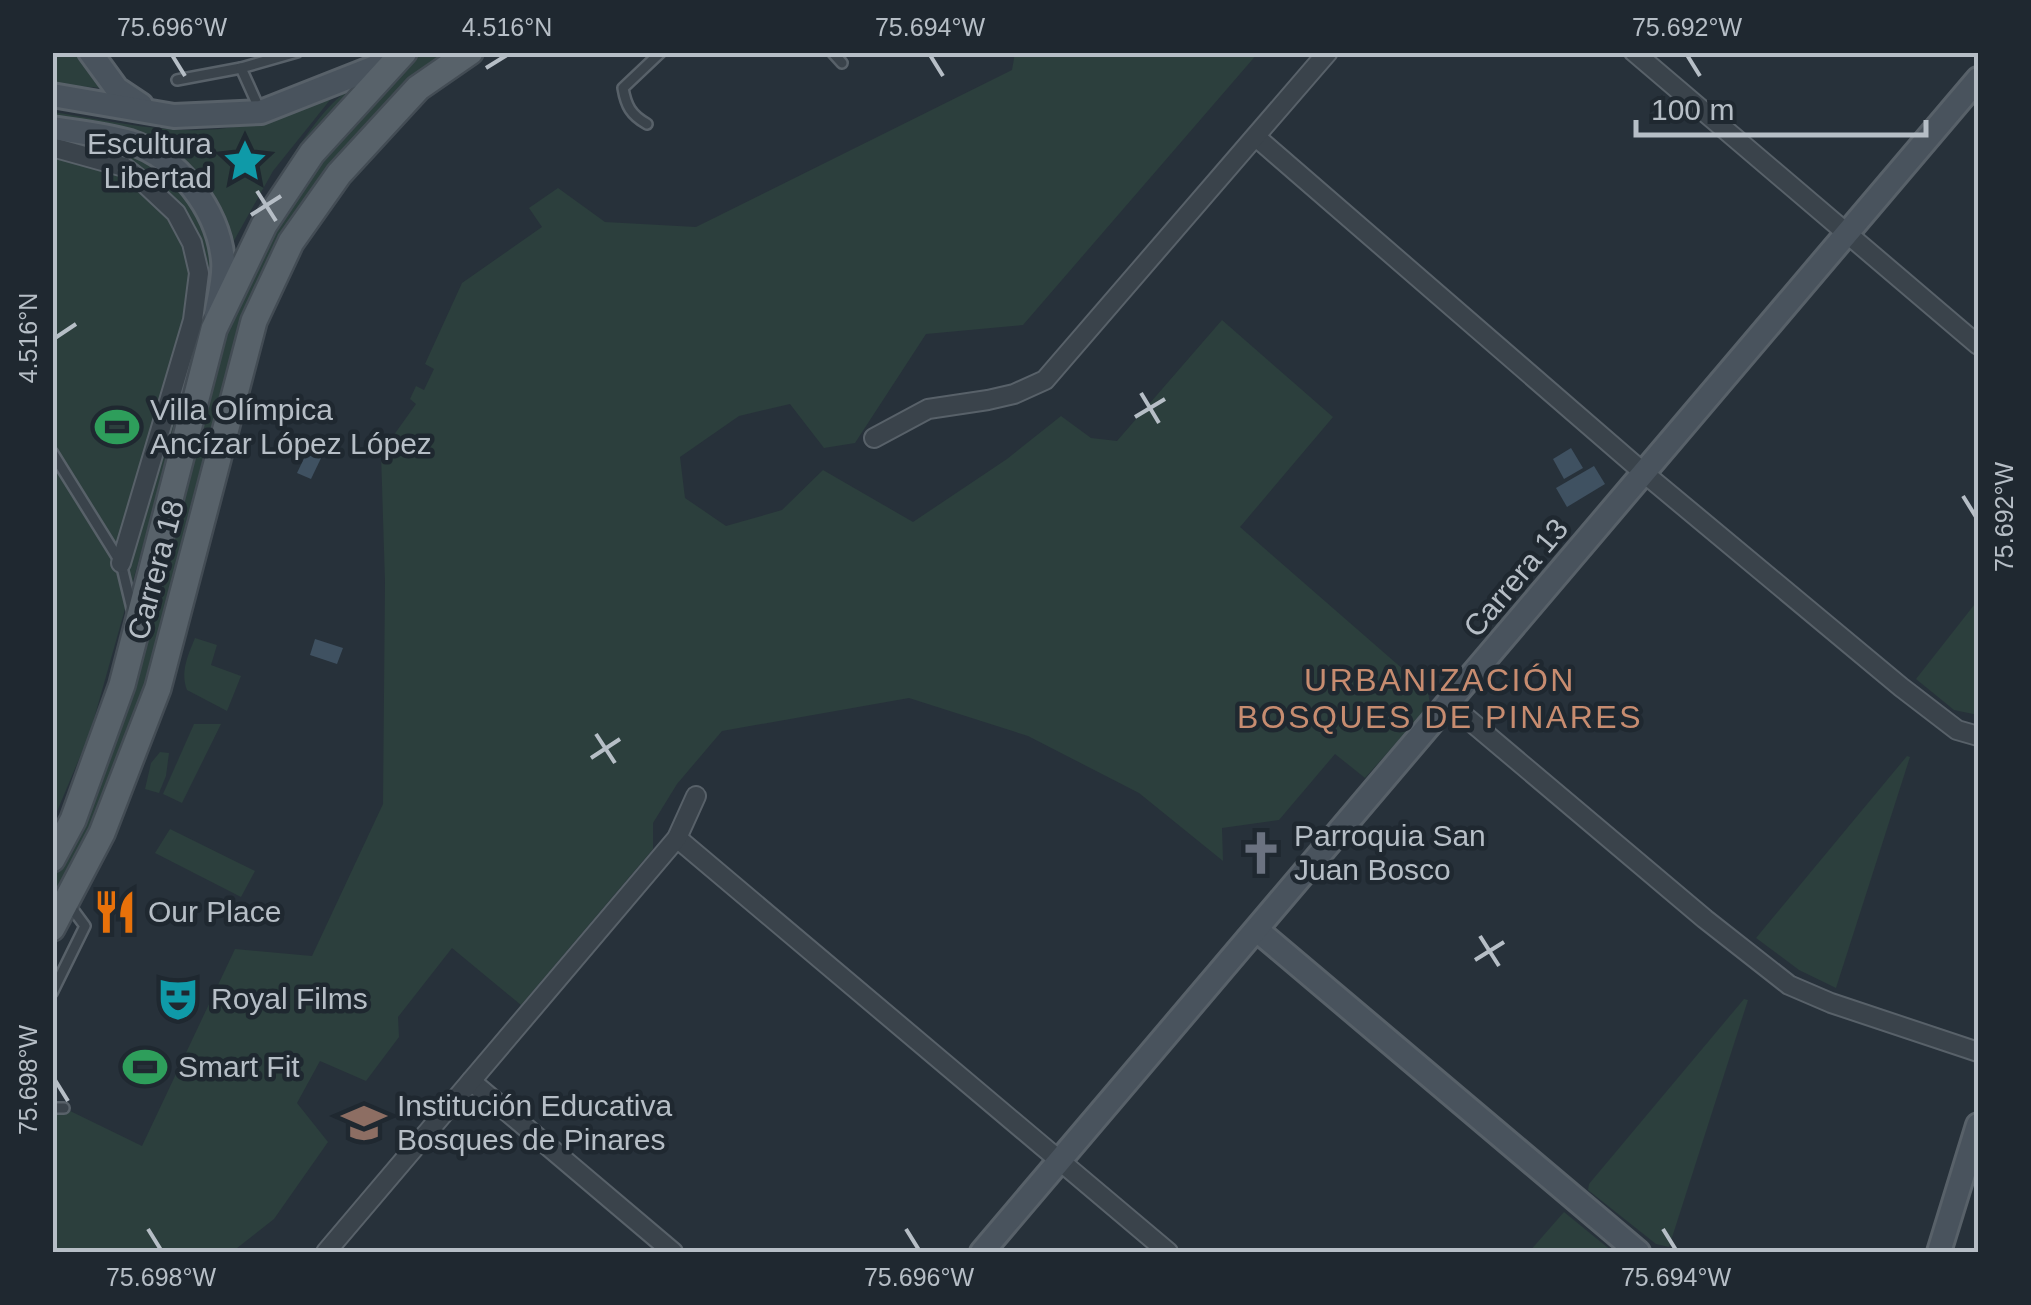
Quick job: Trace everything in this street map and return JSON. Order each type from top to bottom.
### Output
[{"type":"main road","name":"Carrera 18","points":[[52,928],[102,833],[158,688],[254,322],[292,242],[339,174],[418,88],[470,52]]},
{"type":"main road","name":"Carrera 18","points":[[52,859],[72,820],[122,685],[214,329],[264,225],[312,153],[401,55]]},
{"type":"street","points":[[90,52],[117,89],[148,110]]},
{"type":"street","points":[[874,438],[928,408],[1014,394],[1044,380],[1328,52]]},
{"type":"street","points":[[1634,52],[1978,345]]},
{"type":"street","points":[[52,95],[174,116],[261,112],[401,55]]},
{"type":"street","name":"Carrera 13","points":[[982,1252],[1978,78]]},
{"type":"street","points":[[52,128],[130,142],[157,156],[199,196],[213,221],[223,262],[214,329]]},
{"type":"street","points":[[1256,138],[1644,472],[1938,716],[1957,730],[1978,736]]},
{"type":"street","points":[[52,147],[124,167],[144,182],[176,213],[192,243],[199,273],[194,320],[121,563]]},
{"type":"street","points":[[1449,703],[1789,985],[1978,1052]]},
{"type":"street","points":[[326,1252],[677,838],[696,796]]},
{"type":"street","points":[[677,838],[1168,1252]]},
{"type":"street","points":[[1256,930],[1638,1252]]},
{"type":"street","points":[[471,1082],[673,1252]]},
{"type":"street","points":[[1939,1252],[1978,1125]]},
{"type":"lane","points":[[177,80],[297,52]]},
{"type":"lane","points":[[647,124],[634,117],[625,104],[623,88],[661,52]]},
{"type":"lane","points":[[832,52],[842,63]]},
{"type":"lane","points":[[241,68],[261,112]]},
{"type":"lane","points":[[52,452],[121,563],[135,623]]},
{"type":"lane","points":[[52,993],[84,926],[66,900]]},
{"type":"green space","points":[[58,53],[81,53],[85,68],[102,88],[53,84],[52,57]]},
{"type":"green space","points":[[418,53],[447,53],[425,68],[363,131],[246,317],[190,507],[145,687],[93,827],[53,904],[52,879],[71,841],[222,328],[292,195],[350,118]]},
{"type":"green space","points":[[1015,53],[1258,53],[1023,325],[926,334],[855,443],[824,448],[790,404],[739,416],[680,457],[685,498],[726,526],[782,510],[823,470],[913,522],[1007,459],[1061,416],[1091,438],[1117,441],[1222,320],[1333,417],[1240,527],[1428,691],[1430,705],[1365,778],[1335,754],[1279,820],[1222,828],[1223,861],[1139,793],[1028,736],[909,698],[722,731],[677,784],[653,823],[653,849],[521,1005],[452,948],[398,1017],[399,1037],[366,1081],[320,1061],[297,1103],[328,1142],[274,1219],[232,1252],[53,1252],[53,1119],[64,1108],[142,1146],[235,949],[312,956],[383,804],[385,582],[381,453],[416,404],[410,399],[416,386],[424,390],[434,369],[425,364],[462,283],[542,227],[529,208],[558,188],[605,222],[696,227],[1012,70]]},
{"type":"green space","points":[[364,84],[240,258],[235,250],[311,129],[347,91]]},
{"type":"green space","points":[[338,90],[273,171],[231,246],[220,212],[202,180],[163,144],[136,132],[53,119],[53,112],[148,127],[220,129],[268,118]]},
{"type":"green space","name":"Villa Olímpica Ancízar López López","points":[[53,128],[106,138],[183,178],[223,262],[90,733],[53,821]]},
{"type":"green space","points":[[1978,600],[1978,715],[1954,710],[1916,679]]},
{"type":"green space","points":[[195,638],[217,645],[211,665],[241,676],[227,711],[187,690],[185,670]]},
{"type":"green space","points":[[194,724],[221,724],[182,803],[163,794]]},
{"type":"green space","points":[[160,752],[169,753],[159,793],[145,789],[151,763]]},
{"type":"green space","points":[[1910,757],[1836,988],[1799,970],[1756,938]]},
{"type":"green space","points":[[170,829],[255,871],[241,897],[155,853]]},
{"type":"green space","points":[[1744,999],[1748,1000],[1669,1247],[1656,1244],[1588,1190],[1589,1184]]},
{"type":"green space","points":[[1564,1212],[1613,1252],[1529,1252]]},
{"type":"water","points":[[309,448],[323,454],[311,479],[297,473]]},
{"type":"water","points":[[1571,448],[1583,468],[1564,479],[1553,459]]},
{"type":"water","points":[[1594,466],[1605,484],[1567,507],[1556,488]]},
{"type":"water","points":[[315,639],[343,648],[337,664],[310,655]]},
{"type":"place","name":"Escultura Libertad","points":[[245,161]]},
{"type":"place","name":"Villa Olímpica Ancízar López López","points":[[117,427]]},
{"type":"place","name":"Parroquia San Juan Bosco","points":[[1261,853]]},
{"type":"place","name":"Our Place","points":[[115,912]]},
{"type":"place","name":"Royal Films","points":[[178,999]]},
{"type":"place","name":"Smart Fit","points":[[145,1067]]},
{"type":"place","name":"Institución Educativa Bosques de Pinares","points":[[364,1123]]},
{"type":"district","name":"URBANIZACIÓN BOSQUES DE PINARES","points":[[1440,698]]}]
